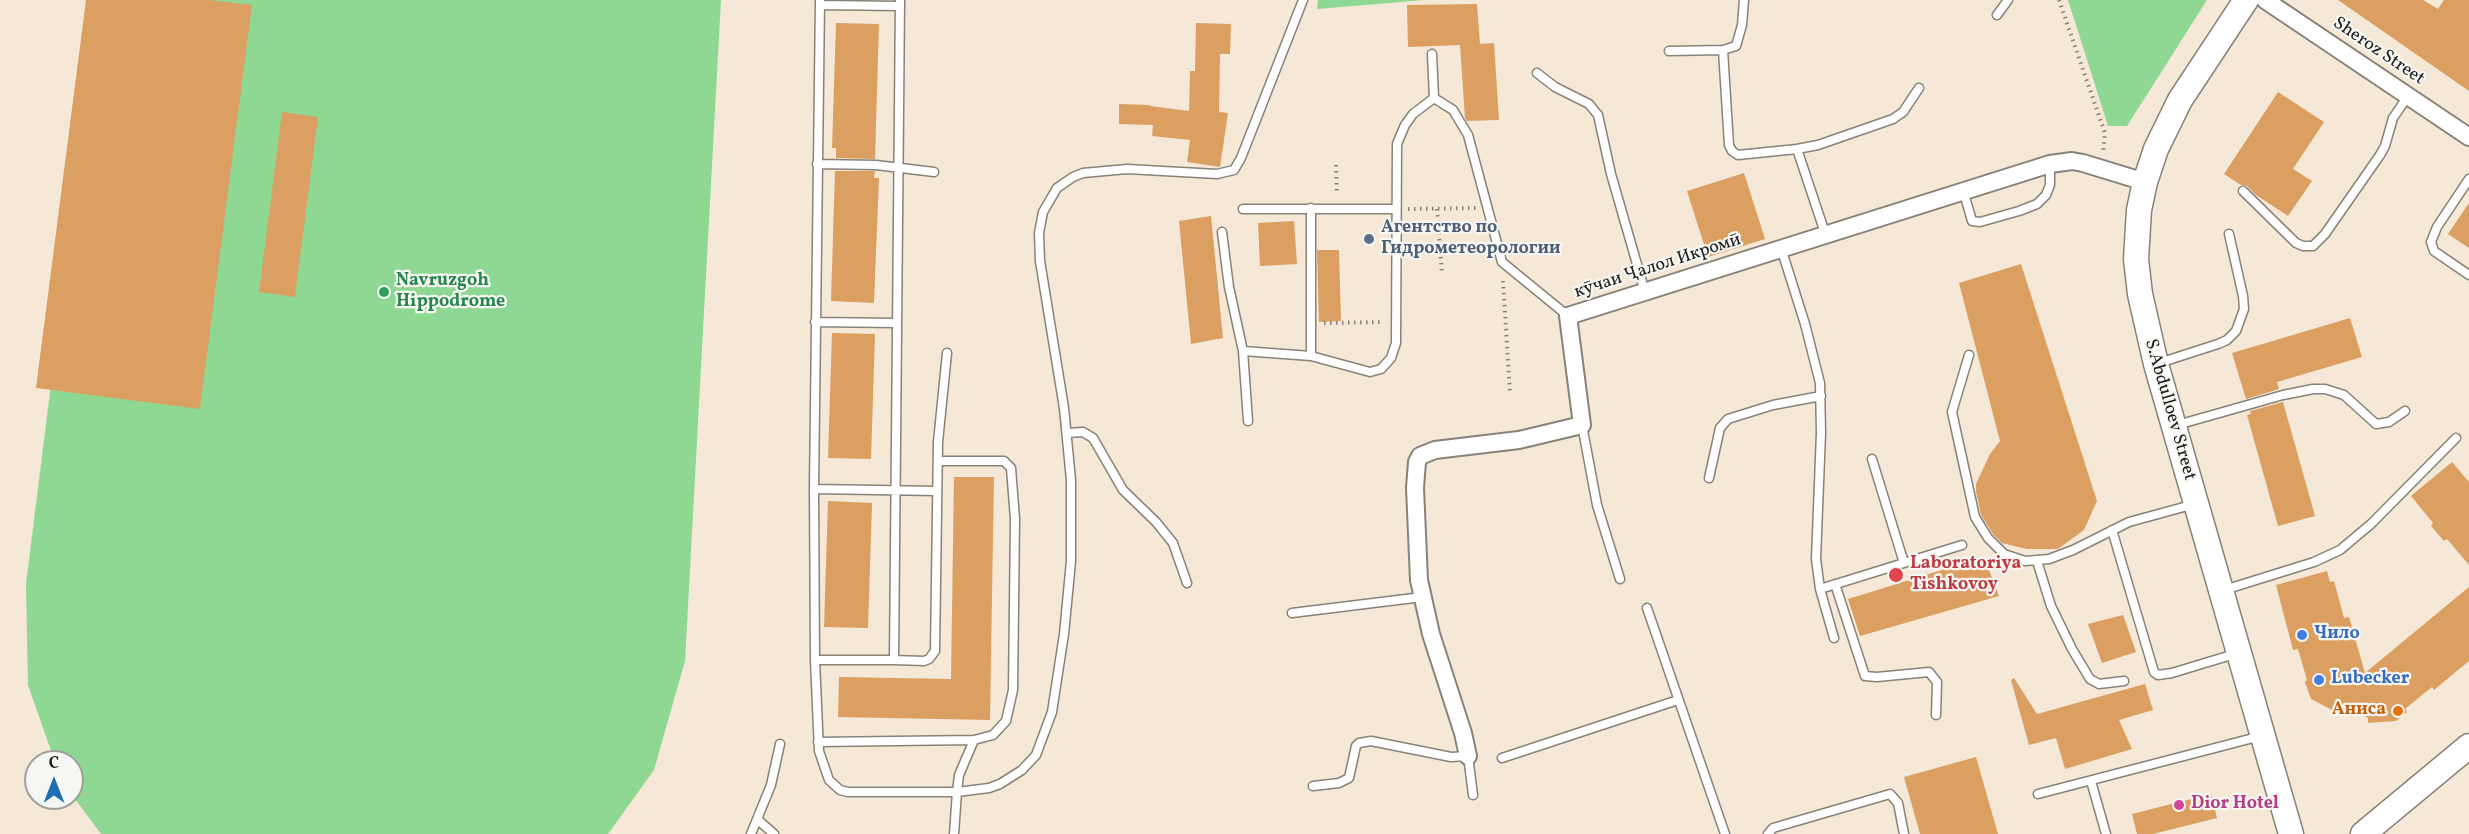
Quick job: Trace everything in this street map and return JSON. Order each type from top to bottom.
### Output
[{"type":"street","name":"S.Abdulloev Street","points":[[2246,0],[2180,100],[2156,149],[2145,182],[2137,224],[2136,259],[2140,294],[2156,364],[2291,834]]},
{"type":"street","name":"Sheroz Street","points":[[2265,0],[2469,137]]},
{"type":"street","name":"кӯчаи Ҷалол Икромӣ","points":[[1582,425],[1568,316],[2050,164],[2072,161],[2145,182]]},
{"type":"street","points":[[1468,756],[1463,733],[1434,645],[1422,597],[1417,562],[1415,488],[1420,456],[1435,450],[1519,440],[1582,425]]},
{"type":"street","points":[[2363,834],[2469,746]]},
{"type":"lane","points":[[894,660],[900,3],[820,3],[814,489],[818,742],[825,771],[834,786],[840,790],[877,794],[957,792],[989,788],[1022,770],[1036,755],[1049,722],[1064,634],[1073,508],[1067,433],[1040,261],[1040,222],[1047,202],[1064,182],[1083,173],[1127,170],[1218,174],[1234,170],[1241,158],[1303,0]]},
{"type":"lane","points":[[1669,51],[1723,50],[1736,46],[1742,25],[1744,0]]},
{"type":"lane","points":[[1997,15],[2008,0]]},
{"type":"lane","points":[[1723,50],[1729,145],[1732,151],[1743,155],[1818,145],[1893,119],[1904,112],[1919,88]]},
{"type":"lane","points":[[1432,54],[1434,98]]},
{"type":"lane","points":[[1537,73],[1555,87],[1588,104],[1598,115],[1611,174],[1646,291]]},
{"type":"lane","points":[[2243,191],[2296,243],[2313,246],[2325,234],[2380,155],[2393,118],[2408,96]]},
{"type":"lane","points":[[1434,98],[1453,110],[1465,128],[1473,148],[1502,262],[1568,316]]},
{"type":"lane","points":[[1243,351],[1311,356],[1329,359],[1362,370],[1376,371],[1387,364],[1395,352],[1397,322],[1396,155],[1401,134],[1413,114],[1434,98]]},
{"type":"lane","points":[[1797,149],[1826,233]]},
{"type":"lane","points":[[817,164],[876,165],[934,172]]},
{"type":"lane","points":[[1963,190],[1972,221],[1980,222],[2019,212],[2037,204],[2046,195],[2050,164]]},
{"type":"lane","points":[[2469,179],[2437,226],[2431,242],[2434,251],[2469,275]]},
{"type":"lane","points":[[1311,208],[1311,356]]},
{"type":"lane","points":[[1243,209],[1396,208]]},
{"type":"lane","points":[[1222,232],[1229,287],[1243,351],[1248,421]]},
{"type":"lane","points":[[2156,364],[2218,344],[2227,340],[2236,331],[2242,320],[2244,303],[2229,234]]},
{"type":"lane","points":[[1781,248],[1818,372],[1821,396],[1821,454],[1815,542],[1820,589],[1834,638]]},
{"type":"lane","points":[[815,322],[897,323]]},
{"type":"lane","points":[[815,660],[929,659],[935,651],[938,461],[947,352]]},
{"type":"lane","points":[[1969,355],[1952,412],[1975,517],[1988,538],[2004,554],[2025,561],[2037,561],[2073,550],[2129,522],[2196,504]]},
{"type":"lane","points":[[2173,426],[2283,395],[2313,389],[2325,389],[2344,395],[2376,424],[2389,422],[2405,411]]},
{"type":"lane","points":[[1709,478],[1718,435],[1723,423],[1728,419],[1773,405],[1821,396]]},
{"type":"lane","points":[[1582,425],[1597,505],[1620,579]]},
{"type":"lane","points":[[1067,433],[1083,432],[1093,438],[1123,490],[1156,522],[1173,543],[1187,583]]},
{"type":"lane","points":[[2220,591],[2314,562],[2340,550],[2371,524],[2456,438]]},
{"type":"lane","points":[[1872,459],[1904,563]]},
{"type":"lane","points":[[818,742],[974,740],[993,735],[1006,721],[1012,702],[1015,519],[1012,475],[1009,464],[1004,461],[938,461]]},
{"type":"lane","points":[[814,489],[937,491]]},
{"type":"lane","points":[[2112,530],[2154,672],[2158,675],[2172,673],[2238,653]]},
{"type":"lane","points":[[1820,589],[1962,545]]},
{"type":"lane","points":[[2037,561],[2051,606],[2090,679],[2099,684],[2124,681]]},
{"type":"lane","points":[[1835,584],[1865,676],[1929,672],[1937,682],[1936,715]]},
{"type":"lane","points":[[1292,613],[1422,597]]},
{"type":"lane","points":[[1647,608],[1725,834]]},
{"type":"lane","points":[[1502,758],[1678,700]]},
{"type":"lane","points":[[2038,794],[2262,735]]},
{"type":"lane","points":[[954,834],[959,775],[974,740]]},
{"type":"lane","points":[[1312,786],[1339,783],[1349,778],[1353,753],[1359,743],[1365,741],[1392,743],[1451,757],[1468,756],[1473,795]]},
{"type":"lane","points":[[751,834],[771,786],[780,744]]},
{"type":"lane","points":[[2091,781],[2106,834]]},
{"type":"lane","points":[[1768,834],[1773,828],[1890,794],[1898,803],[1904,834]]},
{"type":"lane","points":[[758,820],[774,834]]},
{"type":"path","points":[[2059,0],[2105,133],[2104,152],[2099,168]]},
{"type":"path","points":[[1336,165],[1337,208]]},
{"type":"path","points":[[1396,208],[1489,208]]},
{"type":"path","points":[[1437,208],[1442,272]]},
{"type":"path","points":[[1502,262],[1509,393]]},
{"type":"path","points":[[1311,324],[1397,322]]},
{"type":"green space","name":"Navruzgoh Hippodrome","points":[[99,0],[721,0],[685,661],[654,770],[608,834],[101,834],[83,810],[84,750],[51,750],[28,685],[26,584]]},
{"type":"green space","points":[[1318,0],[1425,0],[1317,9]]},
{"type":"green space","points":[[2068,0],[2207,0],[2127,126],[2108,126]]},
{"type":"building","points":[[86,0],[209,0],[252,5],[200,409],[36,388]]},
{"type":"building","points":[[2338,0],[2423,0],[2438,9],[2444,0],[2469,0],[2469,91]]},
{"type":"building","points":[[1477,4],[1480,44],[1494,43],[1499,120],[1467,121],[1465,118],[1460,45],[1408,47],[1407,5]]},
{"type":"building","points":[[836,23],[879,24],[875,159],[836,158],[836,148],[832,148]]},
{"type":"building","points":[[1196,23],[1231,24],[1230,54],[1220,54],[1219,112],[1228,113],[1220,167],[1187,162],[1190,140],[1152,136],[1153,125],[1119,124],[1119,104],[1150,105],[1189,111],[1190,71],[1195,71]]},
{"type":"building","points":[[2278,92],[2324,122],[2293,169],[2312,181],[2288,216],[2256,195],[2247,186],[2241,185],[2224,174]]},
{"type":"building","points":[[282,112],[318,117],[295,297],[259,292]]},
{"type":"building","points":[[835,171],[875,171],[874,178],[879,178],[874,303],[831,301]]},
{"type":"building","points":[[1744,173],[1765,239],[1708,257],[1687,191]]},
{"type":"building","points":[[2469,203],[2469,248],[2448,234]]},
{"type":"building","points":[[1211,216],[1223,338],[1191,344],[1179,221]]},
{"type":"building","points":[[1294,221],[1297,264],[1260,266],[1258,223]]},
{"type":"building","points":[[1317,250],[1339,250],[1341,321],[1319,322]]},
{"type":"building","points":[[2021,264],[2097,501],[2084,530],[2058,549],[2027,549],[2002,543],[1993,534],[1981,515],[1976,492],[1976,484],[1990,454],[2000,441],[1959,283]]},
{"type":"building","points":[[2350,318],[2362,357],[2277,382],[2279,389],[2246,399],[2232,353]]},
{"type":"building","points":[[832,333],[875,334],[871,459],[828,458]]},
{"type":"building","points":[[2283,402],[2315,516],[2278,526],[2247,415],[2251,414],[2250,411]]},
{"type":"building","points":[[2452,462],[2469,482],[2469,565],[2447,539],[2444,541],[2431,526],[2433,523],[2411,496]]},
{"type":"building","points":[[954,477],[994,477],[990,720],[838,717],[839,677],[951,679]]},
{"type":"building","points":[[828,501],[872,503],[868,628],[824,627]]},
{"type":"building","points":[[1984,557],[1999,596],[1860,636],[1848,599]]},
{"type":"building","points":[[2327,571],[2330,582],[2334,581],[2344,618],[2349,617],[2365,673],[2469,587],[2469,661],[2434,690],[2432,687],[2405,709],[2407,712],[2396,721],[2368,723],[2368,718],[2334,705],[2332,710],[2311,699],[2298,649],[2293,650],[2276,585]]},
{"type":"building","points":[[2123,615],[2136,652],[2102,663],[2088,624]]},
{"type":"building","points":[[2014,678],[2037,714],[2145,684],[2153,710],[2119,720],[2132,749],[2065,769],[2056,738],[2029,745],[2011,680]]},
{"type":"building","points":[[1976,757],[1998,834],[1920,834],[1904,777]]},
{"type":"building","points":[[2211,794],[2217,818],[2153,834],[2137,834],[2132,814]]},
{"type":"place","name":"Агентство по Гидрометеорологии","points":[[1369,239]]},
{"type":"place","name":"Navruzgoh Hippodrome","points":[[384,292]]},
{"type":"place","name":"Laboratoriya Tishkovoy","points":[[1896,575]]},
{"type":"place","name":"Чило","points":[[2302,635]]},
{"type":"place","name":"Lubecker","points":[[2319,680]]},
{"type":"place","name":"Аниса","points":[[2398,711]]},
{"type":"place","name":"Dior Hotel","points":[[2179,805]]}]
